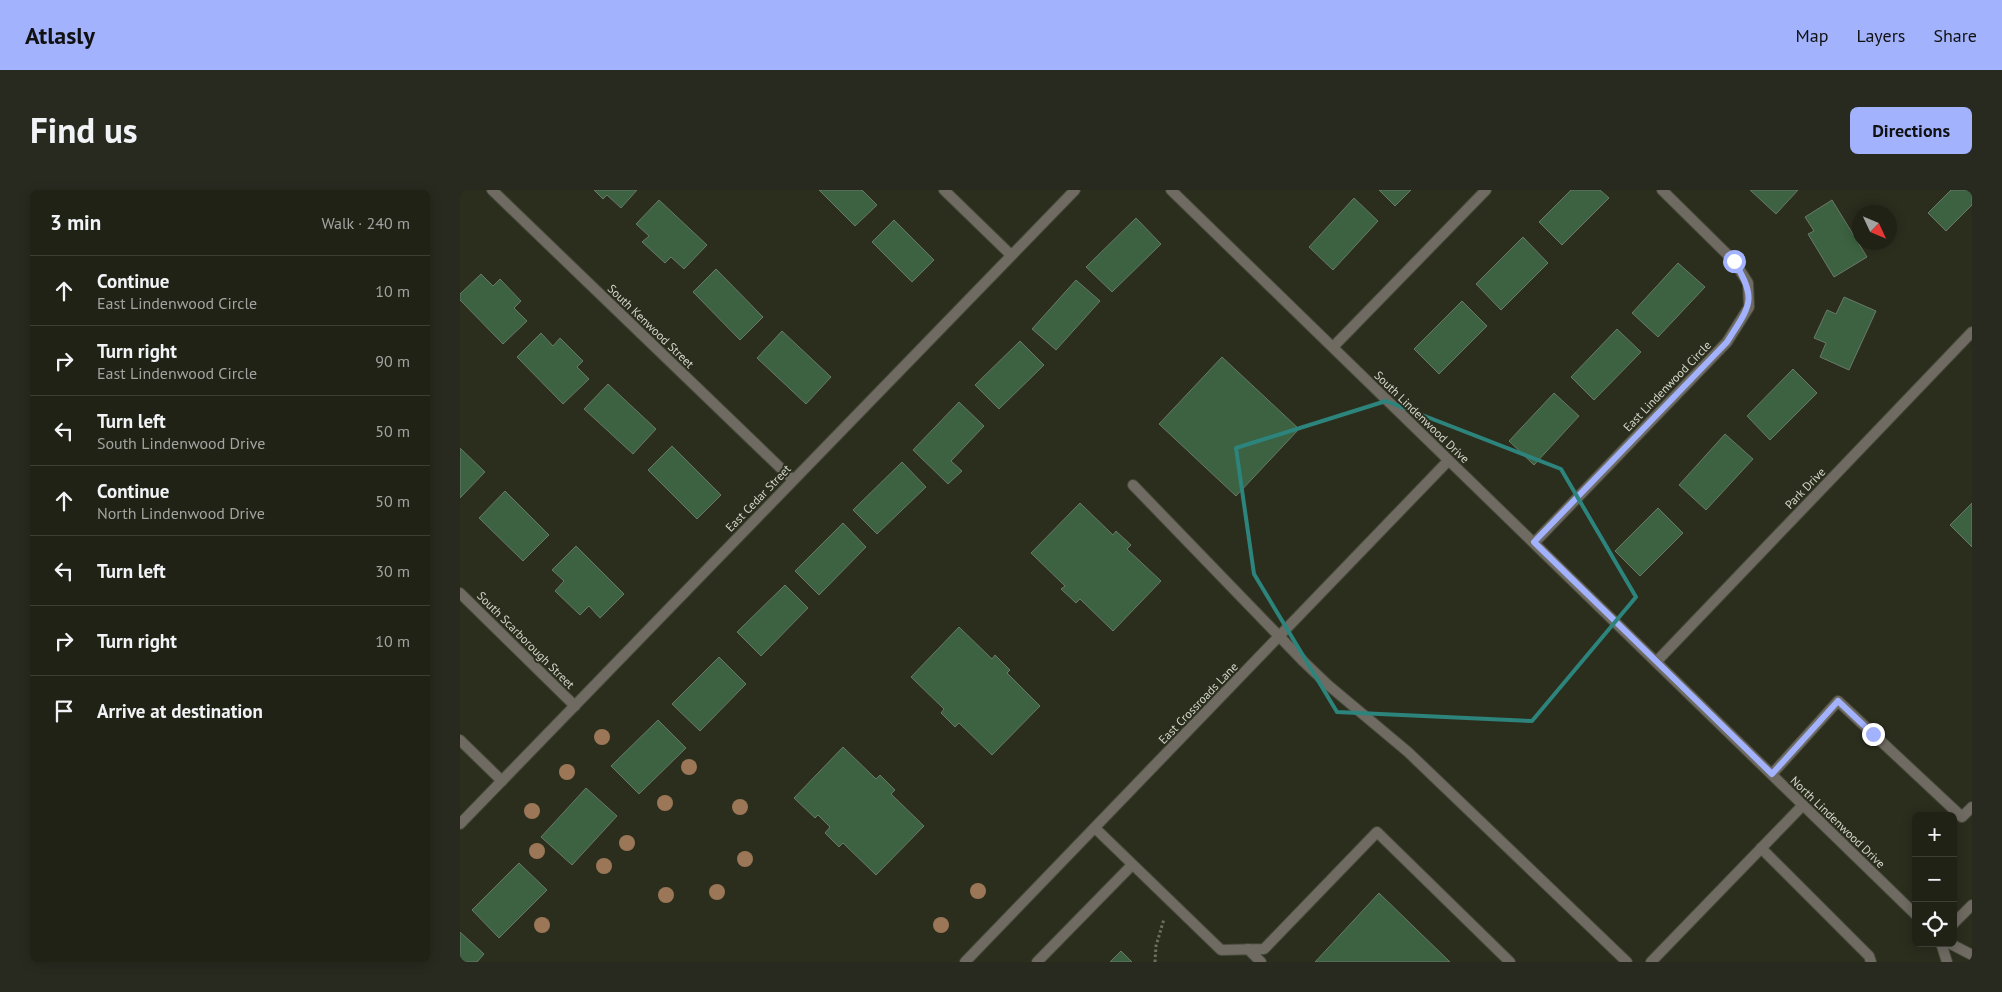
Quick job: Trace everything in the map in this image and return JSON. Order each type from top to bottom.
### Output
[{"type":"street","name":"South Kenwood Street","points":[[492,190],[793,480]]},
{"type":"street","points":[[944,190],[1011,255]]},
{"type":"street","name":"East Cedar Street","points":[[460,824],[1075,190]]},
{"type":"street","name":"South Lindenwood Drive","points":[[1171,190],[1448,461],[1657,661]]},
{"type":"street","points":[[1333,347],[1486,190]]},
{"type":"street","name":"East Lindenwood Circle","points":[[1534,542],[1727,342],[1749,307],[1748,283],[1734,261],[1662,190]]},
{"type":"street","name":"Park Drive","points":[[1657,661],[1972,332]]},
{"type":"street","name":"East Crossroads Lane","points":[[965,962],[1448,461]]},
{"type":"street","points":[[1133,485],[1328,684],[1408,752],[1627,962]]},
{"type":"street","name":"South Scarborough Street","points":[[460,593],[575,706]]},
{"type":"street","name":"North Lindenwood Drive","points":[[1657,661],[1912,911]]},
{"type":"street","points":[[1772,774],[1838,701],[1962,817],[1972,807]]},
{"type":"street","points":[[460,740],[502,781]]},
{"type":"street","points":[[1651,962],[1802,805]]},
{"type":"street","points":[[1095,828],[1221,950],[1264,949],[1377,832],[1510,962]]},
{"type":"street","points":[[1761,848],[1869,956],[1871,962]]},
{"type":"street","points":[[1037,962],[1132,865]]},
{"type":"street","points":[[1957,920],[1972,905]]},
{"type":"street","points":[[1942,947],[1947,962]]},
{"type":"street","points":[[1957,947],[1972,955]]},
{"type":"street","points":[[1248,949],[1261,962]]},
{"type":"path","points":[[1155,962],[1156,946],[1170,901]]},
{"type":"highlighted area","points":[[1386,401],[1561,469],[1636,597],[1532,721],[1337,712],[1254,574],[1236,448]]},
{"type":"building","points":[[594,190],[637,190],[621,208],[607,195],[603,199]]},
{"type":"building","points":[[819,190],[862,190],[877,205],[855,226]]},
{"type":"building","points":[[1379,190],[1411,190],[1395,206]]},
{"type":"building","points":[[1571,190],[1600,190],[1609,198],[1562,245],[1539,222]]},
{"type":"building","points":[[1750,190],[1798,190],[1776,214]]},
{"type":"building","points":[[1951,190],[1972,190],[1972,205],[1946,231],[1928,213]]},
{"type":"building","points":[[1354,198],[1378,221],[1333,270],[1309,247]]},
{"type":"building","points":[[659,200],[707,245],[684,269],[671,257],[665,263],[642,242],[649,236],[636,224]]},
{"type":"building","points":[[1832,200],[1852,233],[1852,250],[1863,250],[1867,257],[1834,277],[1808,234],[1814,231],[1805,217]]},
{"type":"building","points":[[1136,218],[1161,244],[1112,292],[1086,267]]},
{"type":"building","points":[[894,220],[934,260],[912,282],[872,242]]},
{"type":"building","points":[[1523,237],[1548,263],[1501,310],[1476,284]]},
{"type":"building","points":[[1678,263],[1705,287],[1658,337],[1632,313]]},
{"type":"building","points":[[716,269],[763,317],[740,340],[693,292]]},
{"type":"building","points":[[481,274],[493,286],[500,279],[521,301],[514,308],[527,321],[503,344],[460,300],[460,294]]},
{"type":"building","points":[[1076,280],[1100,301],[1056,350],[1032,329]]},
{"type":"building","points":[[1844,297],[1876,311],[1849,370],[1820,357],[1826,343],[1814,338],[1827,310],[1836,314]]},
{"type":"building","points":[[1462,301],[1487,326],[1439,374],[1414,349]]},
{"type":"building","points":[[1617,329],[1641,352],[1594,400],[1571,377]]},
{"type":"building","points":[[782,331],[831,377],[806,404],[757,358]]},
{"type":"building","points":[[541,333],[553,346],[560,338],[583,361],[577,367],[589,379],[563,404],[517,357]]},
{"type":"building","points":[[1020,341],[1044,365],[999,409],[975,385]]},
{"type":"building","points":[[1222,357],[1299,429],[1236,496],[1159,424]]},
{"type":"building","points":[[1793,369],[1817,393],[1770,440],[1747,416]]},
{"type":"building","points":[[608,384],[656,429],[633,454],[584,409]]},
{"type":"building","points":[[1554,393],[1579,416],[1534,465],[1509,441]]},
{"type":"building","points":[[959,402],[984,426],[951,461],[962,471],[948,484],[913,450]]},
{"type":"building","points":[[1725,434],[1753,459],[1706,510],[1679,485]]},
{"type":"building","points":[[672,446],[721,495],[697,519],[648,470]]},
{"type":"building","points":[[460,448],[485,472],[460,498]]},
{"type":"building","points":[[902,462],[926,487],[877,534],[853,510]]},
{"type":"building","points":[[505,491],[549,535],[523,561],[479,518]]},
{"type":"building","points":[[1080,503],[1113,535],[1116,531],[1131,545],[1127,549],[1161,581],[1113,631],[1080,599],[1076,603],[1061,589],[1065,586],[1031,553]]},
{"type":"building","points":[[1972,503],[1972,547],[1950,525]]},
{"type":"building","points":[[1658,508],[1683,533],[1640,576],[1615,551]]},
{"type":"building","points":[[843,523],[866,547],[819,595],[795,571]]},
{"type":"building","points":[[576,546],[624,594],[600,618],[589,606],[580,615],[555,591],[564,581],[552,570]]},
{"type":"building","points":[[785,585],[808,608],[761,656],[737,632]]},
{"type":"building","points":[[959,627],[992,659],[995,655],[1010,670],[1007,673],[1040,706],[992,755],[959,723],[955,727],[941,713],[944,709],[911,677]]},
{"type":"building","points":[[719,657],[746,684],[700,731],[672,704]]},
{"type":"building","points":[[658,720],[686,748],[639,794],[611,766]]},
{"type":"building","points":[[843,747],[876,779],[880,775],[895,790],[891,794],[924,826],[876,875],[843,843],[839,847],[825,833],[830,827],[818,815],[815,818],[794,798]]},
{"type":"building","points":[[586,788],[617,816],[572,865],[541,837]]},
{"type":"building","points":[[519,863],[547,890],[499,938],[472,910]]},
{"type":"building","points":[[1379,893],[1450,962],[1315,962]]},
{"type":"building","points":[[460,932],[484,954],[477,962],[460,962]]},
{"type":"building","points":[[1121,951],[1132,962],[1110,962]]},
{"type":"route","points":[[1734,261],[1748,283],[1749,307],[1727,342],[1534,542],[1772,774],[1838,701],[1873,734]]}]
